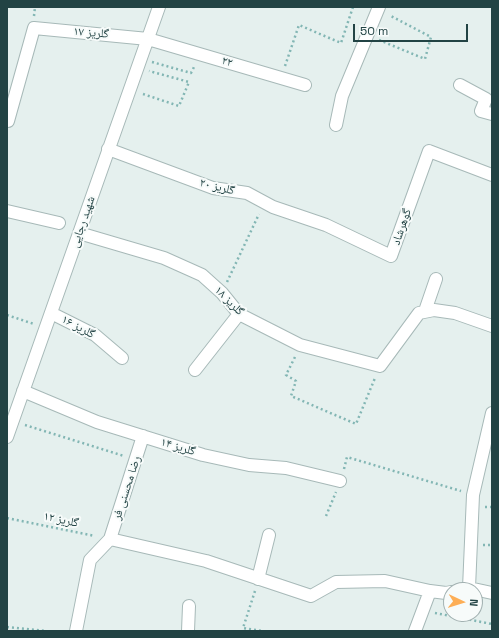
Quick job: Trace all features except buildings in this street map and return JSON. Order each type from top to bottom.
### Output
[{"type":"street","name":"شهید رجایی","points":[[7,437],[159,7]]},
{"type":"street","points":[[336,125],[342,96],[379,8]]},
{"type":"street","name":"گلریز ۱۷","points":[[7,121],[34,28],[148,38]]},
{"type":"street","name":"۲۲","points":[[148,38],[305,85]]},
{"type":"street","points":[[460,85],[486,99],[482,111],[492,114]]},
{"type":"street","name":"گلریز ۲۰","points":[[108,150],[213,188],[247,193],[273,207],[326,224]]},
{"type":"street","name":"گوهرشاد","points":[[326,224],[391,256],[429,152],[492,175]]},
{"type":"street","points":[[7,211],[59,223]]},
{"type":"street","name":"گلریز ۱۸","points":[[79,233],[164,258],[202,275],[222,293],[239,314],[300,345],[380,366]]},
{"type":"street","points":[[426,311],[436,279]]},
{"type":"street","points":[[380,366],[419,313],[434,310],[455,313],[492,326]]},
{"type":"street","name":"گلریز ۱۶","points":[[51,313],[95,334],[122,358]]},
{"type":"street","points":[[195,370],[239,314]]},
{"type":"street","name":"گلریز ۱۴","points":[[23,392],[97,422],[211,456],[249,465],[286,468],[340,482]]},
{"type":"street","points":[[466,582],[473,495],[489,440],[492,413]]},
{"type":"street","name":"رضا محسنی فر","points":[[110,539],[143,436]]},
{"type":"street","points":[[258,579],[269,535]]},
{"type":"street","points":[[76,631],[90,560],[110,539],[206,561],[311,596],[336,582],[385,581],[443,593]]},
{"type":"street","points":[[415,631],[430,591]]},
{"type":"street","points":[[188,631],[189,606]]},
{"type":"path","points":[[281,78],[299,25],[341,42],[353,7]]},
{"type":"path","points":[[367,35],[425,60],[431,37],[379,8]]},
{"type":"path","points":[[139,63],[191,73],[200,54]]},
{"type":"path","points":[[129,89],[179,106],[189,82],[139,63]]},
{"type":"path","points":[[222,293],[264,202]]},
{"type":"path","points":[[7,315],[46,328]]},
{"type":"path","points":[[300,345],[286,375],[296,381],[291,396],[356,424],[380,366]]},
{"type":"path","points":[[12,421],[136,459]]},
{"type":"path","points":[[326,516],[340,482],[347,457],[473,495]]},
{"type":"path","name":"گلریز ۱۲","points":[[7,518],[110,539]]},
{"type":"path","points":[[258,579],[243,628],[262,631]]},
{"type":"path","points":[[422,611],[492,624]]},
{"type":"path","points":[[7,627],[46,631]]}]
